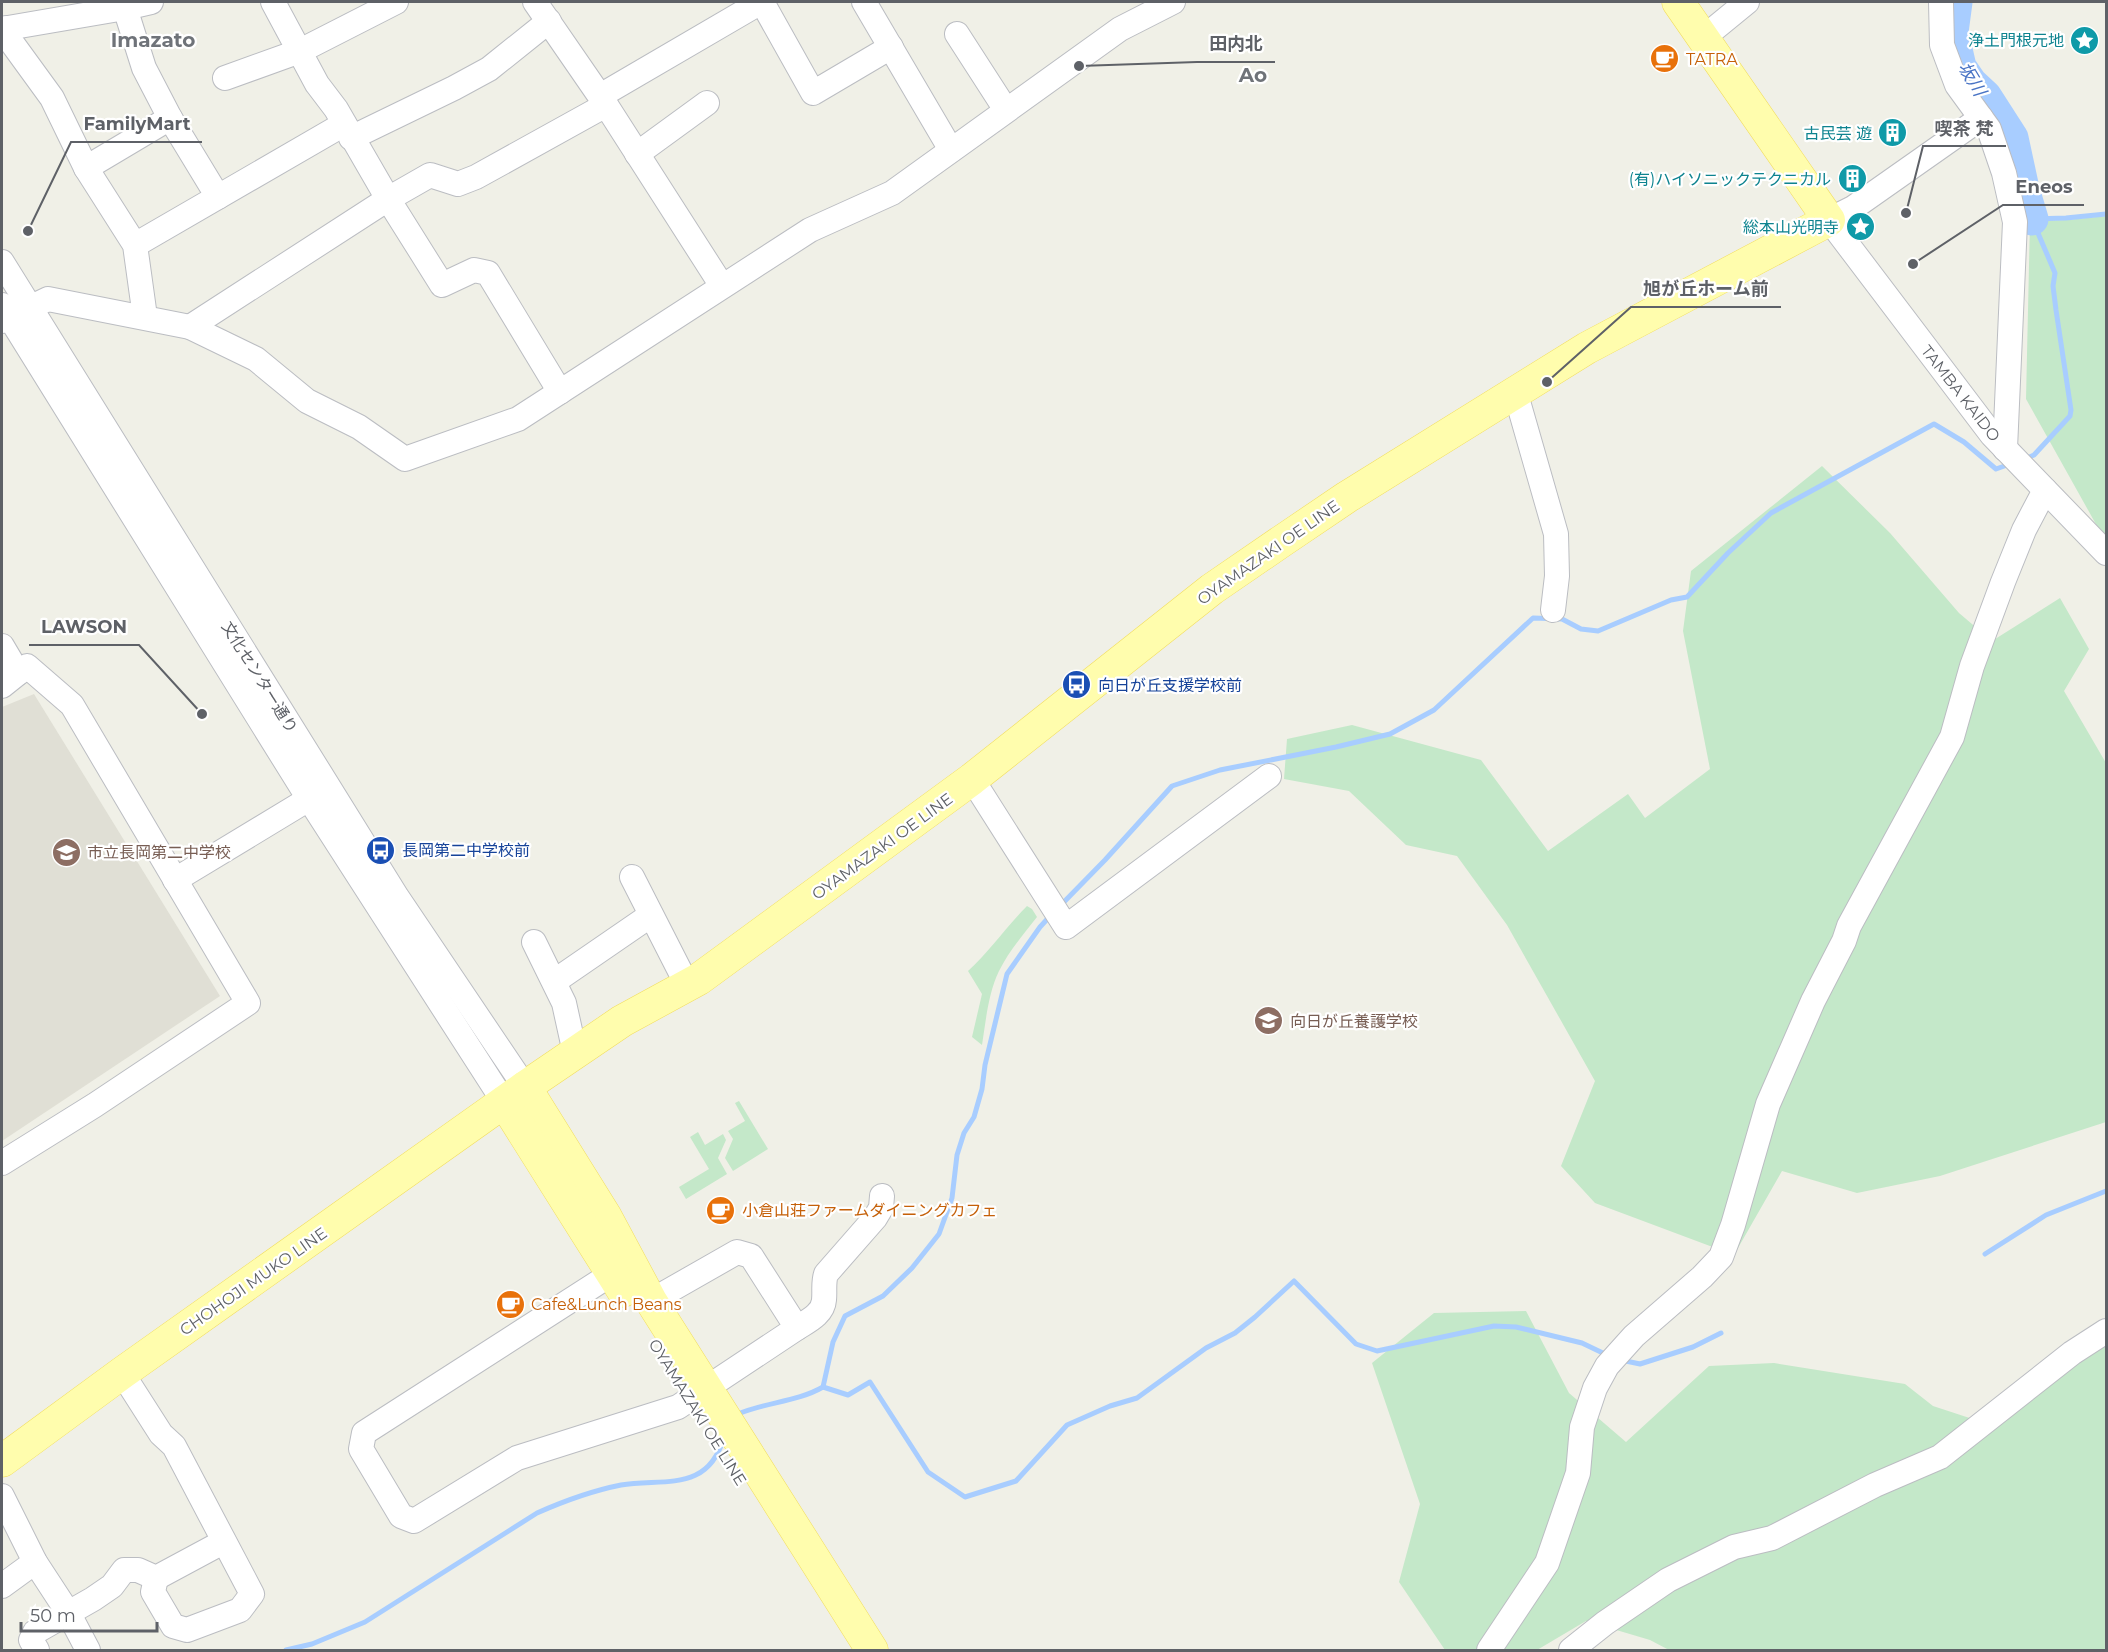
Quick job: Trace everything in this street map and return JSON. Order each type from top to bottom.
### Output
[{"type":"main road","points":[[1678,2],[1829,220]]},
{"type":"main road","name":"OYAMAZAKI OE LINE","points":[[848,1650],[698,1394],[620,1268],[606,1217],[514,1095],[622,1021],[686,987],[972,779],[1212,589],[1347,497],[1587,348],[1829,220]]},
{"type":"main road","name":"CHOHOJI MUKO LINE","points":[[2,1461],[122,1373],[514,1095]]},
{"type":"main road","name":"OYAMAZAKI OE LINE","points":[[620,1268],[651,1301],[698,1394],[872,1650]]},
{"type":"street","points":[[145,317],[135,245],[86,168],[52,98],[12,44],[4,28],[151,2]]},
{"type":"street","points":[[273,2],[317,84],[336,109],[388,199],[442,285],[474,270],[488,273],[560,392]]},
{"type":"street","points":[[225,78],[300,51],[396,2]]},
{"type":"street","points":[[535,2],[603,100],[722,286]]},
{"type":"street","points":[[190,327],[388,199],[430,175],[458,184],[476,177],[762,2],[813,93],[891,47]]},
{"type":"street","points":[[864,2],[951,150]]},
{"type":"street","points":[[10,313],[48,299],[190,327],[256,359],[307,401],[359,427],[405,459],[518,419],[810,230],[892,193],[1120,29],[1173,2]]},
{"type":"street","points":[[1703,38],[1747,2]]},
{"type":"street","points":[[1941,2],[1942,45],[1957,85],[1989,129],[2004,173],[2015,222],[2005,448]]},
{"type":"street","points":[[126,8],[144,68],[170,118],[218,197]]},
{"type":"street","points":[[135,245],[218,197],[348,131],[454,88],[489,69],[549,21]]},
{"type":"street","points":[[957,34],[1006,110]]},
{"type":"street","points":[[637,154],[707,103]]},
{"type":"street","points":[[86,168],[170,118]]},
{"type":"street","points":[[1829,220],[1853,208],[1981,118]]},
{"type":"street","name":"TAMBA KAIDO","points":[[1829,220],[1992,435],[2106,553]]},
{"type":"street","name":"文化センター通り","points":[[2,262],[10,313],[319,793],[397,897],[514,1095]]},
{"type":"street","points":[[1515,391],[1556,534],[1557,576],[1553,610]]},
{"type":"street","points":[[1489,1650],[1546,1563],[1578,1473],[1582,1427],[1595,1388],[1607,1366],[1634,1336],[1702,1277],[1721,1257],[1733,1226],[1768,1104],[1849,926],[1952,736],[1972,666],[2003,582],[2024,530],[2045,490]]},
{"type":"street","points":[[2,646],[10,679],[27,666],[72,705],[248,1003],[95,1105],[2,1163]]},
{"type":"street","points":[[972,779],[1066,927],[1269,776]]},
{"type":"street","points":[[175,880],[319,793]]},
{"type":"street","points":[[632,877],[686,987]]},
{"type":"street","points":[[555,981],[651,915]]},
{"type":"street","points":[[534,942],[564,1003],[575,1053]]},
{"type":"street","points":[[620,1268],[364,1433],[362,1449],[402,1516],[414,1521],[517,1458],[678,1407],[817,1315],[824,1301],[825,1274],[875,1218],[881,1208],[882,1196]]},
{"type":"street","points":[[651,1301],[737,1252],[751,1256],[797,1328]]},
{"type":"street","points":[[1571,1650],[1605,1623],[1668,1580],[1734,1547],[1772,1538],[1875,1485],[1940,1457],[2072,1353],[2106,1331]]},
{"type":"street","points":[[122,1373],[161,1434],[174,1446],[252,1594],[240,1610],[187,1630],[173,1626],[153,1592],[156,1578],[223,1542]]},
{"type":"street","points":[[2,1496],[35,1562],[69,1614],[88,1650]]},
{"type":"street","points":[[2,1587],[35,1562]]},
{"type":"street","points":[[37,1650],[31,1640],[35,1632],[69,1614],[112,1586],[124,1570],[138,1570],[156,1578]]},
{"type":"shaded area","name":"市立長岡第二中学校","points":[[34,694],[220,996],[2,1141],[2,707]]},
{"type":"green space","points":[[2106,216],[2106,539],[2026,399],[2030,221]]},
{"type":"green space","points":[[1822,466],[1890,533],[1959,613],[1992,641],[2060,598],[2089,649],[2064,691],[2106,763],[2106,1122],[1940,1176],[1857,1193],[1782,1171],[1734,1255],[1595,1203],[1561,1166],[1595,1081],[1507,925],[1457,856],[1406,845],[1349,791],[1284,779],[1287,739],[1352,725],[1481,760],[1548,851],[1628,794],[1645,818],[1710,769],[1683,631],[1691,571]]},
{"type":"green space","points":[[1027,906],[1037,917],[1012,950],[995,980],[982,1045],[972,1037],[982,994],[968,971]]},
{"type":"green space","points":[[739,1101],[768,1149],[733,1171],[725,1158],[733,1139],[728,1131],[745,1121],[735,1103]]},
{"type":"green space","points":[[698,1132],[705,1145],[723,1134],[726,1140],[718,1158],[727,1174],[686,1199],[679,1187],[709,1169],[690,1137]]},
{"type":"green space","points":[[1526,1311],[1569,1393],[1626,1442],[1709,1366],[1774,1363],[1905,1384],[1933,1406],[1997,1427],[2106,1340],[2106,1650],[1669,1650],[1650,1640],[1586,1621],[1537,1650],[1445,1650],[1399,1582],[1420,1504],[1372,1363],[1434,1313]]},
{"type":"waterway","name":"坂川","points":[[1956,2],[1952,32],[1960,67],[1971,83],[1985,96],[2012,138],[2032,219]]},
{"type":"waterway","points":[[2025,459],[2034,455],[2070,416],[2071,410],[2053,286],[2055,273],[2032,219],[2106,214]]},
{"type":"waterway","points":[[1060,906],[1172,786],[1220,770],[1390,734],[1434,710],[1533,618],[1562,619],[1581,629],[1598,631],[1671,600],[1687,597],[1728,553],[1771,513],[1934,424],[1964,442],[1996,469],[2010,464]]},
{"type":"waterway","points":[[736,1416],[749,1410],[803,1396],[823,1387],[833,1342],[845,1316],[883,1296],[912,1268],[939,1234],[952,1198],[957,1155],[964,1133],[974,1117],[982,1089],[985,1065],[1007,974],[1051,915]]},
{"type":"waterway","points":[[1985,1254],[2046,1215],[2106,1191]]},
{"type":"waterway","points":[[823,1387],[848,1395],[870,1382],[928,1472],[965,1497],[1016,1481],[1067,1425],[1110,1406],[1137,1398],[1206,1348],[1235,1333],[1294,1281],[1356,1344],[1377,1351],[1494,1326],[1516,1327],[1582,1343],[1607,1355]]},
{"type":"waterway","points":[[1621,1360],[1640,1364],[1693,1347],[1721,1333]]},
{"type":"waterway","points":[[286,1650],[312,1644],[365,1622],[537,1513],[610,1487],[669,1482],[696,1475],[717,1455],[724,1437]]},
{"type":"place","name":"浄土門根元地","points":[[2085,40]]},
{"type":"place","name":"TATRA","points":[[1665,59]]},
{"type":"place","name":"田内北","points":[[1079,66]]},
{"type":"place","name":"古民芸 遊","points":[[1893,133]]},
{"type":"place","name":"(有)ハイソニックテクニカル","points":[[1852,179]]},
{"type":"place","name":"喫茶 梵","points":[[1906,213]]},
{"type":"place","name":"総本山光明寺","points":[[1860,227]]},
{"type":"place","name":"FamilyMart","points":[[28,231]]},
{"type":"place","name":"Eneos","points":[[1913,264]]},
{"type":"place","name":"旭が丘ホーム前","points":[[1547,382]]},
{"type":"place","name":"向日が丘支援学校前","points":[[1077,685]]},
{"type":"place","name":"LAWSON","points":[[202,714]]},
{"type":"place","name":"長岡第二中学校前","points":[[381,850]]},
{"type":"place","name":"市立長岡第二中学校","points":[[66,852]]},
{"type":"place","name":"向日が丘養護学校","points":[[1269,1021]]},
{"type":"place","name":"小倉山荘ファームダイニングカフェ","points":[[721,1210]]},
{"type":"place","name":"Cafe&Lunch Beans","points":[[510,1304]]},
{"type":"district","name":"Imazato","points":[[153,40]]},
{"type":"district","name":"Ao","points":[[1253,75]]}]
